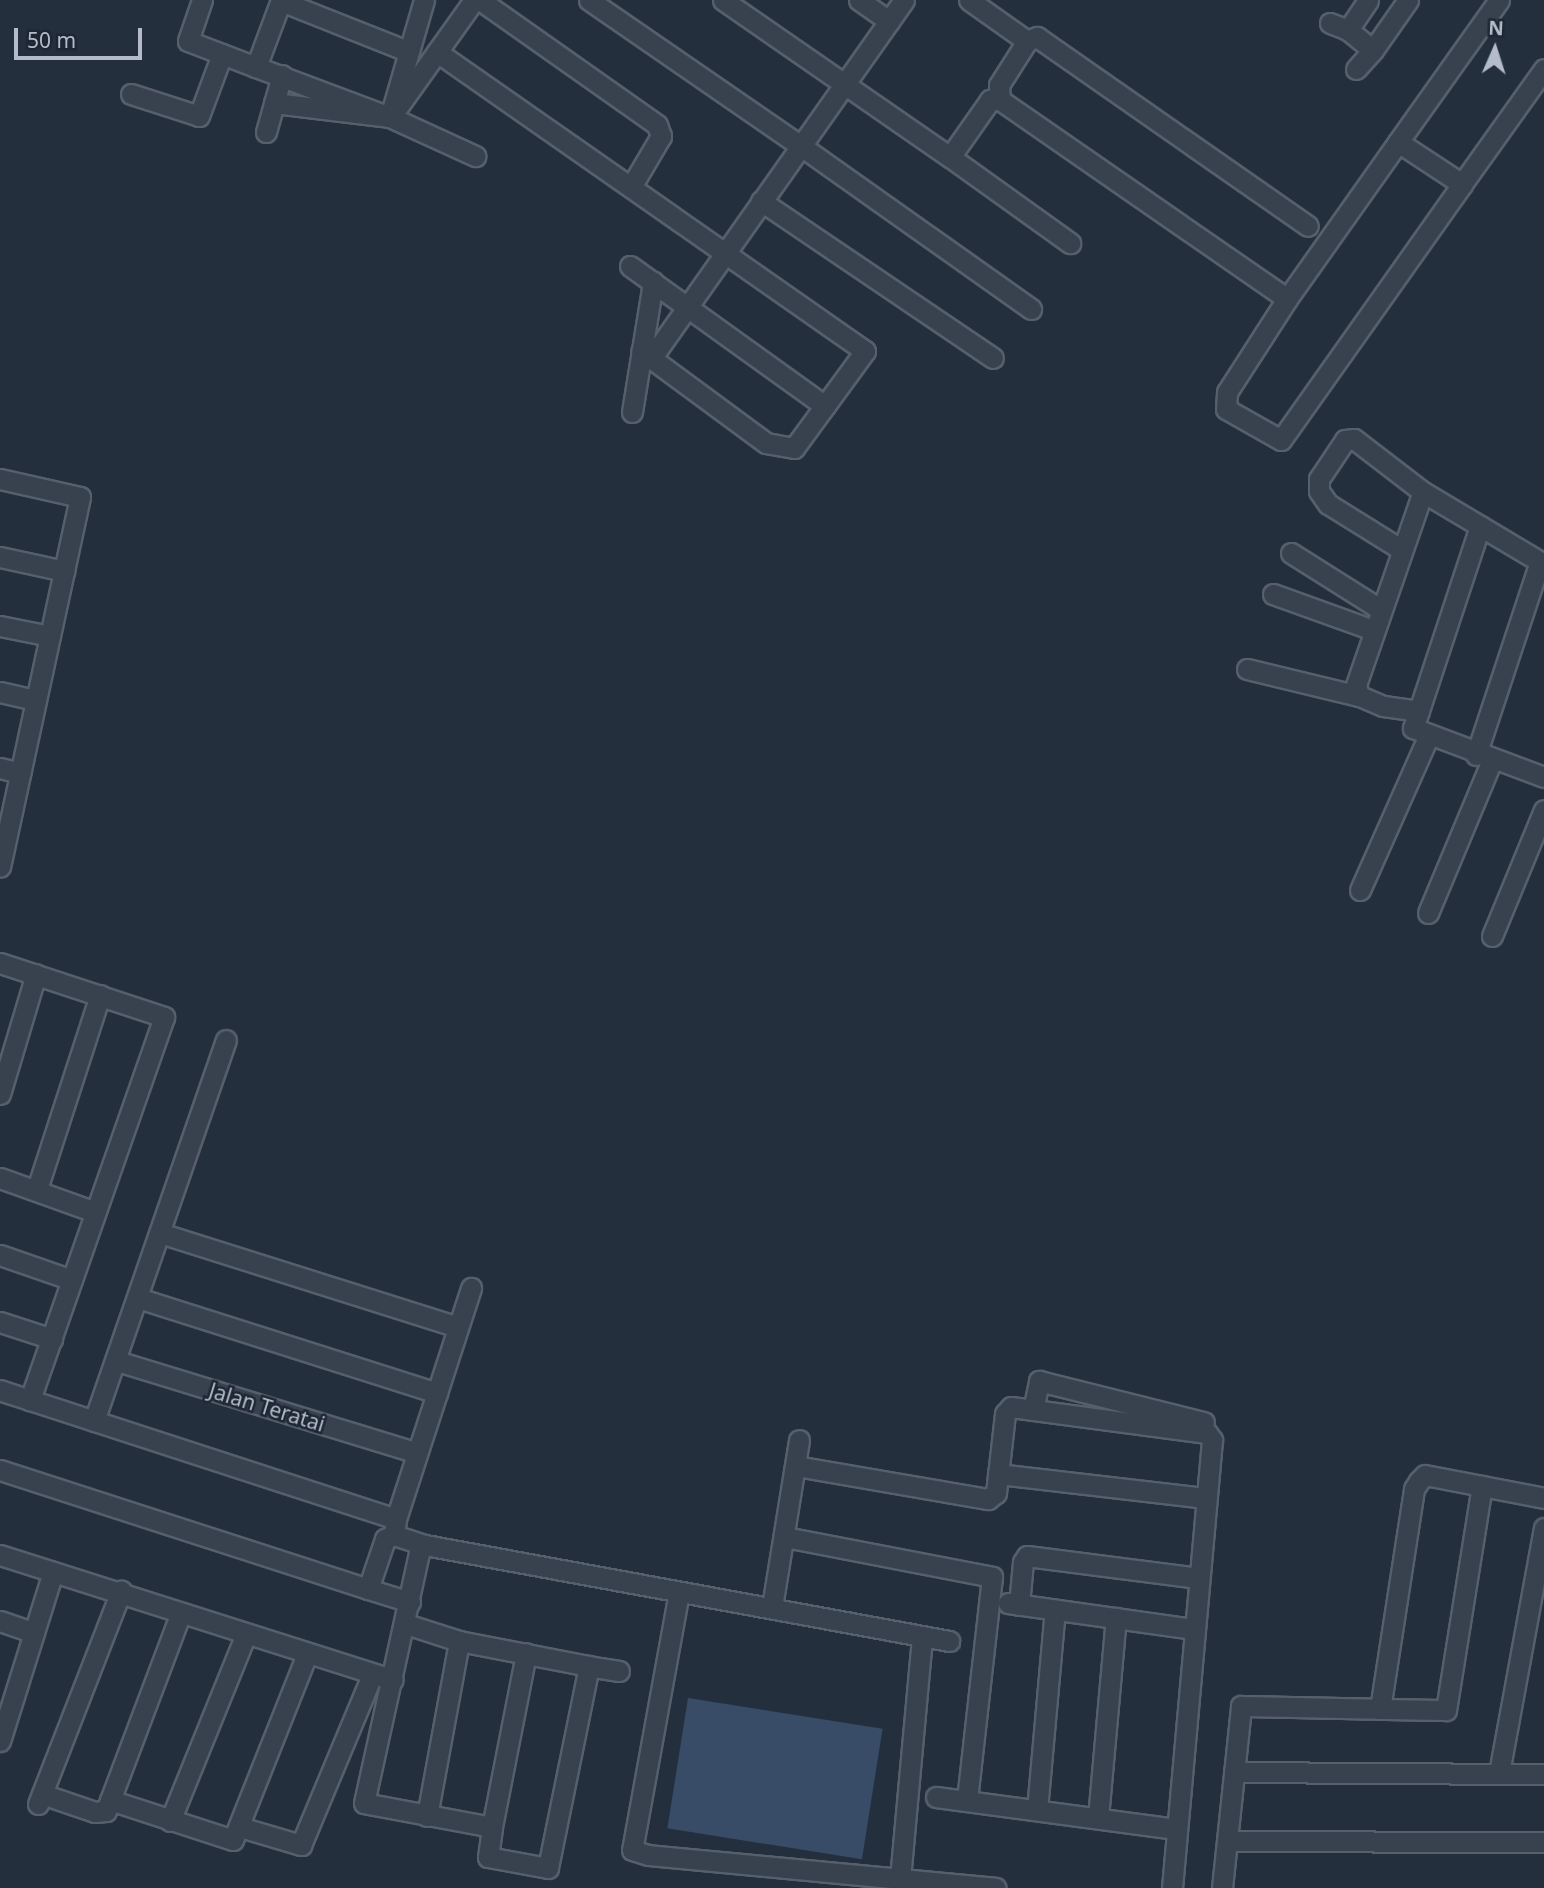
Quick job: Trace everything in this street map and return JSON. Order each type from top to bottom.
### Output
[{"type":"street","points":[[202,0],[187,41],[390,117],[475,156]]},
{"type":"street","points":[[256,67],[281,0],[407,51]]},
{"type":"street","points":[[390,117],[424,0]]},
{"type":"street","points":[[390,117],[474,0]]},
{"type":"street","points":[[480,0],[657,125],[662,136],[631,187]]},
{"type":"street","points":[[589,0],[1031,309]]},
{"type":"street","points":[[723,0],[1070,243]]},
{"type":"street","points":[[859,0],[890,21]]},
{"type":"street","points":[[646,355],[687,307],[904,0]]},
{"type":"street","points":[[969,0],[1027,41]]},
{"type":"street","points":[[1368,0],[1339,27],[1373,50]]},
{"type":"street","points":[[1356,69],[1373,50],[1408,0]]},
{"type":"street","points":[[1500,0],[1287,299],[1227,393],[1226,409],[1282,440],[1544,69]]},
{"type":"street","points":[[1000,100],[999,85],[1027,41],[1037,37],[1308,226]]},
{"type":"street","points":[[437,52],[865,351],[794,448],[766,443],[646,355]]},
{"type":"street","points":[[131,94],[199,116],[222,54]]},
{"type":"street","points":[[266,131],[282,75]]},
{"type":"street","points":[[950,157],[989,100],[1000,100],[1287,299]]},
{"type":"street","points":[[274,103],[390,117]]},
{"type":"street","points":[[1398,142],[1462,184]]},
{"type":"street","points":[[761,201],[993,358]]},
{"type":"street","points":[[630,266],[825,406]]},
{"type":"street","points":[[632,412],[646,355],[653,282]]},
{"type":"street","points":[[1402,550],[1328,504],[1319,491],[1319,479],[1334,450],[1345,440],[1354,439],[1423,492],[1542,563],[1484,757],[1428,913]]},
{"type":"street","points":[[0,479],[80,497],[20,773],[3,836],[0,866]]},
{"type":"street","points":[[1359,696],[1356,685],[1373,630],[1423,492]]},
{"type":"street","points":[[1480,526],[1413,727],[1428,737],[1544,777]]},
{"type":"street","points":[[1291,553],[1380,609]]},
{"type":"street","points":[[0,557],[64,571]]},
{"type":"street","points":[[1273,594],[1373,630]]},
{"type":"street","points":[[0,626],[50,636]]},
{"type":"street","points":[[1247,669],[1359,696],[1384,706],[1419,711]]},
{"type":"street","points":[[0,692],[36,700]]},
{"type":"street","points":[[1360,890],[1428,737]]},
{"type":"street","points":[[0,768],[20,773]]},
{"type":"street","points":[[1492,936],[1544,810]]},
{"type":"street","points":[[0,963],[164,1017],[30,1400]]},
{"type":"street","points":[[0,1094],[36,974]]},
{"type":"street","points":[[37,1189],[100,995]]},
{"type":"street","points":[[94,1421],[226,1040]]},
{"type":"street","points":[[0,1178],[37,1189],[95,1212]]},
{"type":"street","points":[[160,1233],[458,1327]]},
{"type":"street","points":[[0,1255],[72,1280]]},
{"type":"street","points":[[368,1589],[385,1539],[395,1527],[471,1288]]},
{"type":"street","points":[[138,1298],[437,1393]]},
{"type":"street","points":[[0,1322],[52,1339]]},
{"type":"street","name":"Jalan Teratai","points":[[117,1361],[417,1453]]},
{"type":"street","points":[[1032,1410],[1039,1381],[1204,1421],[1212,1440],[1172,1888]]},
{"type":"street","points":[[0,1390],[395,1527],[425,1545],[949,1641]]},
{"type":"street","points":[[796,1466],[988,1499],[996,1493],[1005,1414],[1011,1407],[1207,1433]]},
{"type":"street","points":[[772,1607],[799,1440]]},
{"type":"street","points":[[0,1470],[410,1602]]},
{"type":"street","points":[[998,1474],[1206,1498]]},
{"type":"street","points":[[1380,1709],[1414,1489],[1425,1475],[1544,1498]]},
{"type":"street","points":[[1222,1888],[1241,1706],[1446,1710],[1482,1486]]},
{"type":"street","points":[[1499,1773],[1544,1528]]},
{"type":"street","points":[[785,1537],[989,1574],[993,1581],[967,1801]]},
{"type":"street","points":[[425,1545],[419,1552],[407,1624],[362,1801],[492,1827]]},
{"type":"street","points":[[0,1555],[121,1591],[181,1613],[393,1680]]},
{"type":"street","points":[[1019,1605],[1023,1562],[1027,1556],[1199,1578]]},
{"type":"street","points":[[0,1741],[53,1572]]},
{"type":"street","points":[[121,1591],[40,1799],[100,1814],[110,1800],[181,1613]]},
{"type":"street","points":[[679,1592],[632,1850],[648,1855],[995,1888]]},
{"type":"street","points":[[991,1601],[1194,1629]]},
{"type":"street","points":[[1037,1810],[1055,1610]]},
{"type":"street","points":[[1098,1818],[1116,1618]]},
{"type":"street","points":[[0,1621],[34,1633]]},
{"type":"street","points":[[407,1624],[459,1641],[619,1671]]},
{"type":"street","points":[[170,1821],[246,1634]]},
{"type":"street","points":[[900,1879],[922,1636]]},
{"type":"street","points":[[427,1816],[459,1641]]},
{"type":"street","points":[[526,1653],[488,1857],[551,1867],[589,1666]]},
{"type":"street","points":[[110,1800],[228,1840],[236,1837],[307,1654]]},
{"type":"street","points":[[240,1827],[301,1845],[372,1675]]},
{"type":"street","points":[[1234,1772],[1544,1774]]},
{"type":"street","points":[[936,1797],[1176,1829]]},
{"type":"street","points":[[1227,1841],[1544,1842]]},
{"type":"water","points":[[688,1698],[883,1729],[862,1859],[667,1828]]}]
